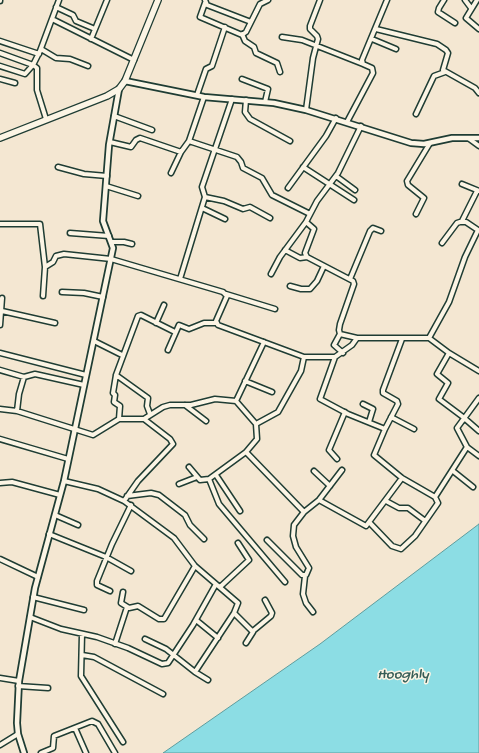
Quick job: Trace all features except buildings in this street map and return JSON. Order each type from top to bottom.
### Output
[{"type":"main road","points":[[0,138],[107,96],[118,89],[125,81],[158,0]]},
{"type":"street","points":[[0,66],[25,74],[33,65],[39,54],[59,0]]},
{"type":"street","points":[[91,39],[107,0]]},
{"type":"street","points":[[242,34],[246,32],[260,4],[268,0]]},
{"type":"street","points":[[306,110],[318,36],[312,32],[310,26],[320,0]]},
{"type":"street","points":[[363,64],[362,60],[376,30],[387,0]]},
{"type":"street","points":[[444,0],[438,12],[455,23]]},
{"type":"street","points":[[465,0],[471,8]]},
{"type":"street","points":[[477,0],[466,18],[479,29]]},
{"type":"street","points":[[251,22],[205,2],[200,17],[242,34],[245,41],[254,47],[256,53],[276,61],[280,72]]},
{"type":"street","points":[[56,7],[73,16],[74,20],[95,29]]},
{"type":"street","points":[[52,19],[71,31],[134,60]]},
{"type":"street","points":[[197,95],[206,69],[212,66],[225,27]]},
{"type":"street","points":[[376,30],[437,44],[448,53],[443,67],[445,72],[475,88],[479,93]]},
{"type":"street","points":[[282,37],[302,40],[372,68],[373,73],[347,122]]},
{"type":"street","points":[[372,39],[396,49]]},
{"type":"street","points":[[0,41],[39,54]]},
{"type":"street","points":[[41,49],[56,58],[70,59],[88,66]]},
{"type":"street","points":[[0,53],[33,65],[38,71],[37,90],[46,119]]},
{"type":"street","points":[[416,114],[434,76],[445,72]]},
{"type":"street","points":[[0,79],[15,83]]},
{"type":"street","points":[[242,79],[268,89],[265,102]]},
{"type":"street","points":[[125,81],[197,95],[265,102],[306,110],[336,118],[411,143],[424,144],[452,138],[479,138]]},
{"type":"street","points":[[24,753],[18,734],[19,684],[30,617],[38,576],[64,481],[113,248],[103,221],[106,176],[118,89]]},
{"type":"street","points":[[171,173],[181,152],[189,141],[204,96]]},
{"type":"street","points":[[180,279],[205,197],[202,187],[232,99]]},
{"type":"street","points":[[246,100],[245,112],[250,120],[290,141]]},
{"type":"street","points":[[114,116],[152,130]]},
{"type":"street","points":[[288,188],[326,136],[336,118]]},
{"type":"street","points":[[271,274],[285,250],[306,222],[336,176],[361,126]]},
{"type":"street","points":[[110,142],[131,147],[136,140],[140,138],[181,152]]},
{"type":"street","points":[[468,138],[479,146]]},
{"type":"street","points":[[189,141],[237,157],[241,162],[242,168],[262,178],[272,195],[310,214]]},
{"type":"street","points":[[416,214],[424,198],[408,185],[407,181],[430,142]]},
{"type":"street","points":[[58,167],[84,174],[106,176]]},
{"type":"street","points":[[303,167],[354,200]]},
{"type":"street","points":[[336,176],[355,190]]},
{"type":"street","points":[[442,243],[457,223],[462,221],[478,191],[462,184]]},
{"type":"street","points":[[106,186],[138,196]]},
{"type":"street","points":[[205,197],[224,201],[243,209],[250,207],[270,218]]},
{"type":"street","points":[[202,208],[225,219]]},
{"type":"street","points":[[429,338],[448,302],[465,257],[479,231],[462,221]]},
{"type":"street","points":[[306,222],[314,229],[305,253],[306,257]]},
{"type":"street","points":[[0,224],[40,224],[45,268],[43,296]]},
{"type":"street","points":[[350,279],[370,231],[373,228],[381,231]]},
{"type":"street","points":[[70,233],[109,236]]},
{"type":"street","points":[[111,242],[124,242],[132,244]]},
{"type":"street","points":[[285,250],[300,258],[306,257],[350,279],[354,284],[340,324],[340,334],[334,346],[343,353]]},
{"type":"street","points":[[45,268],[59,254],[111,259],[275,309]]},
{"type":"street","points":[[290,286],[310,289],[317,281],[324,266]]},
{"type":"street","points":[[62,292],[84,293],[103,298]]},
{"type":"street","points":[[216,323],[226,294]]},
{"type":"street","points":[[0,325],[2,298]]},
{"type":"street","points":[[156,323],[164,305]]},
{"type":"street","points":[[2,311],[55,323]]},
{"type":"street","points":[[119,419],[120,406],[114,402],[115,395],[113,393],[116,375],[122,355],[138,316],[176,332]]},
{"type":"street","points":[[168,350],[181,324],[189,329],[204,323],[216,323],[304,357],[335,357],[343,353],[357,338]]},
{"type":"street","points":[[340,334],[357,338],[429,338],[449,353],[479,371]]},
{"type":"street","points":[[369,522],[392,546],[401,549],[415,536],[424,520],[438,503],[436,497],[402,478],[374,455],[398,402],[384,393],[383,390],[402,339]]},
{"type":"street","points":[[94,341],[122,355]]},
{"type":"street","points":[[236,401],[264,342]]},
{"type":"street","points":[[0,353],[86,375]]},
{"type":"street","points":[[449,353],[437,374],[448,383],[439,399],[479,430]]},
{"type":"street","points":[[256,424],[278,412],[301,370],[304,357]]},
{"type":"street","points":[[335,357],[320,399],[345,412],[385,428]]},
{"type":"street","points":[[0,370],[24,377],[35,374],[84,386]]},
{"type":"street","points":[[116,375],[148,398],[147,406],[150,414]]},
{"type":"street","points":[[17,411],[19,394],[24,377]]},
{"type":"street","points":[[245,381],[272,392]]},
{"type":"street","points":[[479,398],[456,428],[467,447],[479,456]]},
{"type":"street","points":[[144,419],[150,414],[170,405],[185,405],[215,400],[236,401],[256,424],[257,439],[246,452],[216,475],[209,479],[200,480],[188,468]]},
{"type":"street","points":[[363,404],[373,409],[369,422]]},
{"type":"street","points":[[185,405],[206,421]]},
{"type":"street","points":[[0,409],[17,411],[96,434],[119,419],[144,419],[170,438],[173,444],[138,481],[124,501]]},
{"type":"street","points":[[337,459],[329,450],[345,412]]},
{"type":"street","points":[[391,416],[414,429]]},
{"type":"street","points":[[0,439],[68,459]]},
{"type":"street","points":[[436,497],[467,447]]},
{"type":"street","points":[[246,452],[304,512]]},
{"type":"street","points":[[313,612],[306,603],[303,594],[305,576],[309,566],[296,547],[293,531],[294,525],[304,512],[319,500],[342,470]]},
{"type":"street","points":[[314,471],[330,486]]},
{"type":"street","points":[[453,471],[473,487]]},
{"type":"street","points":[[216,475],[240,511]]},
{"type":"street","points":[[179,484],[197,477]]},
{"type":"street","points":[[319,500],[364,526],[386,501],[402,478]]},
{"type":"street","points":[[209,479],[219,504],[285,582]]},
{"type":"street","points":[[64,481],[98,489],[132,505],[174,538],[195,566],[238,603],[234,613],[195,672]]},
{"type":"street","points":[[0,483],[12,482],[60,496]]},
{"type":"street","points":[[128,496],[151,493],[159,495],[185,515],[190,525],[204,540]]},
{"type":"street","points":[[386,501],[399,508],[408,508],[424,520]]},
{"type":"street","points":[[110,591],[97,583],[106,557],[132,505]]},
{"type":"street","points":[[54,515],[78,525]]},
{"type":"street","points":[[49,534],[106,557],[131,571]]},
{"type":"street","points":[[267,540],[302,575],[305,576]]},
{"type":"street","points":[[30,617],[61,629],[128,648],[162,664],[168,663],[174,656],[218,586],[249,560],[238,543]]},
{"type":"street","points":[[0,559],[38,576]]},
{"type":"street","points":[[123,592],[120,602],[127,607],[133,608],[137,605],[159,618],[164,619],[195,566]]},
{"type":"street","points":[[34,597],[84,610]]},
{"type":"street","points":[[246,643],[253,631],[271,616],[272,613],[265,600]]},
{"type":"street","points":[[115,644],[127,607]]},
{"type":"street","points":[[234,613],[253,631]]},
{"type":"street","points":[[196,620],[218,638]]},
{"type":"street","points":[[82,634],[81,676],[123,742]]},
{"type":"street","points":[[145,639],[166,649],[195,672],[208,680]]},
{"type":"street","points":[[82,655],[94,657],[163,694]]},
{"type":"street","points":[[0,678],[19,684],[48,688]]},
{"type":"street","points":[[41,753],[53,748],[54,736],[92,721],[96,721],[115,753]]},
{"type":"street","points":[[75,728],[86,753]]},
{"type":"street","points":[[0,745],[18,734]]},
{"type":"water","name":"Hooghly","points":[[479,524],[479,753],[163,753],[320,644]]}]
